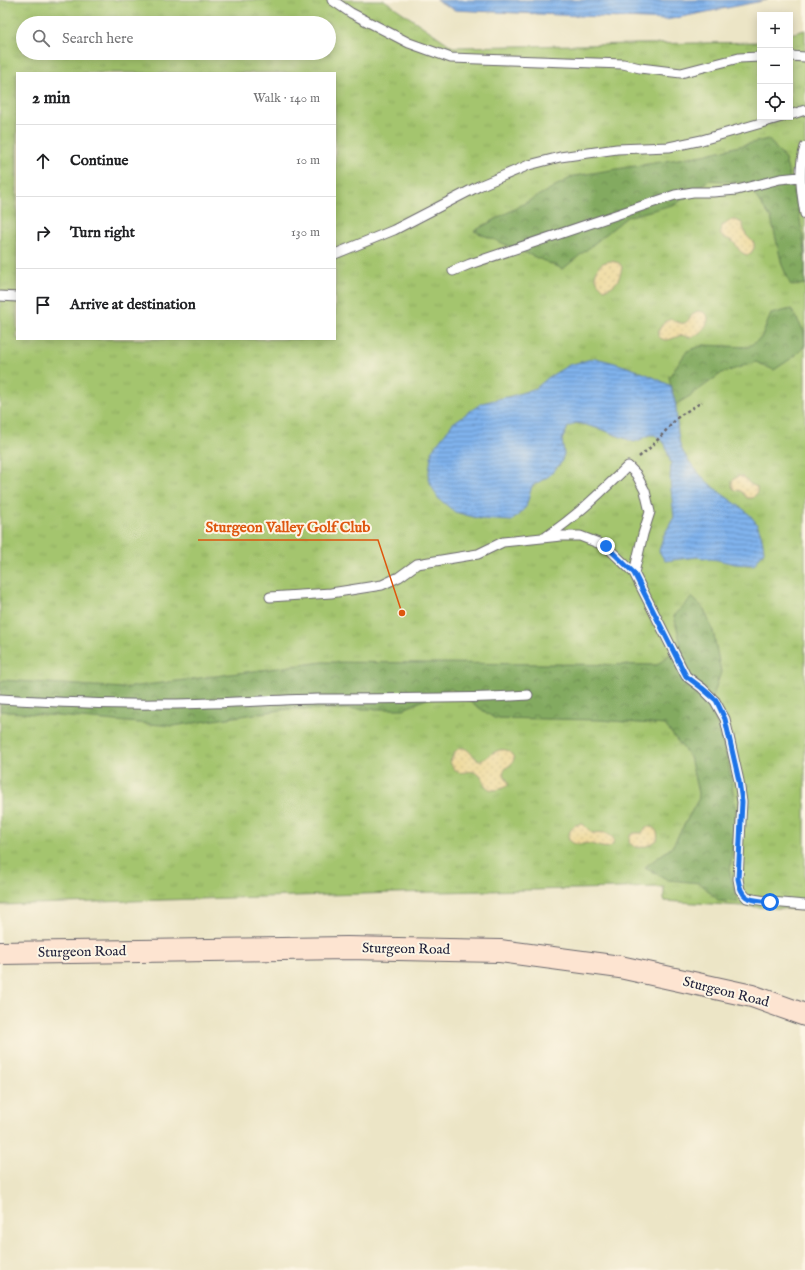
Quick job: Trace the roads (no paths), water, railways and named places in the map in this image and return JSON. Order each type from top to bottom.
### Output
[{"type":"main road","name":"Sturgeon Road","points":[[0,953],[347,948],[500,951],[620,967],[752,996],[805,1015]]},
{"type":"lane","points":[[332,0],[351,13],[409,43],[451,58],[623,64],[640,68],[681,73],[739,58],[757,57]]},
{"type":"lane","points":[[793,56],[805,57]]},
{"type":"lane","points":[[793,114],[805,110]]},
{"type":"lane","points":[[336,254],[394,230],[479,186],[529,165],[560,157],[617,149],[669,147],[696,142],[772,120]]},
{"type":"lane","points":[[805,147],[800,177],[805,214]]},
{"type":"lane","points":[[453,271],[607,217],[675,195],[694,192],[737,190],[780,179],[800,177]]},
{"type":"lane","points":[[0,296],[16,297]]},
{"type":"lane","points":[[545,537],[564,524],[592,501],[628,466],[636,474],[645,491],[650,512],[634,573]]},
{"type":"lane","points":[[270,597],[331,594],[382,585],[399,577],[417,564],[478,554],[503,542],[545,537],[580,536],[606,546],[634,573],[686,676],[716,700],[725,719],[739,781],[742,802],[738,879],[740,890],[747,898],[770,902],[805,905]]},
{"type":"lane","points":[[0,700],[102,704],[161,704],[316,699],[483,698],[528,695]]},
{"type":"water","points":[[436,0],[767,0],[666,20],[455,10]]},
{"type":"water","points":[[595,358],[634,369],[671,386],[676,407],[678,436],[683,452],[703,478],[743,509],[755,521],[759,529],[764,551],[754,565],[735,564],[697,557],[665,561],[659,551],[663,537],[674,517],[670,480],[671,464],[665,444],[655,435],[649,435],[634,442],[586,425],[576,423],[568,427],[562,440],[564,454],[561,463],[549,476],[532,486],[526,507],[512,521],[481,519],[455,512],[438,498],[428,479],[432,450],[453,423],[482,403],[536,388],[549,377],[569,365]]},
{"type":"place","name":"Sturgeon Valley Golf Club","points":[[402,613]]}]
